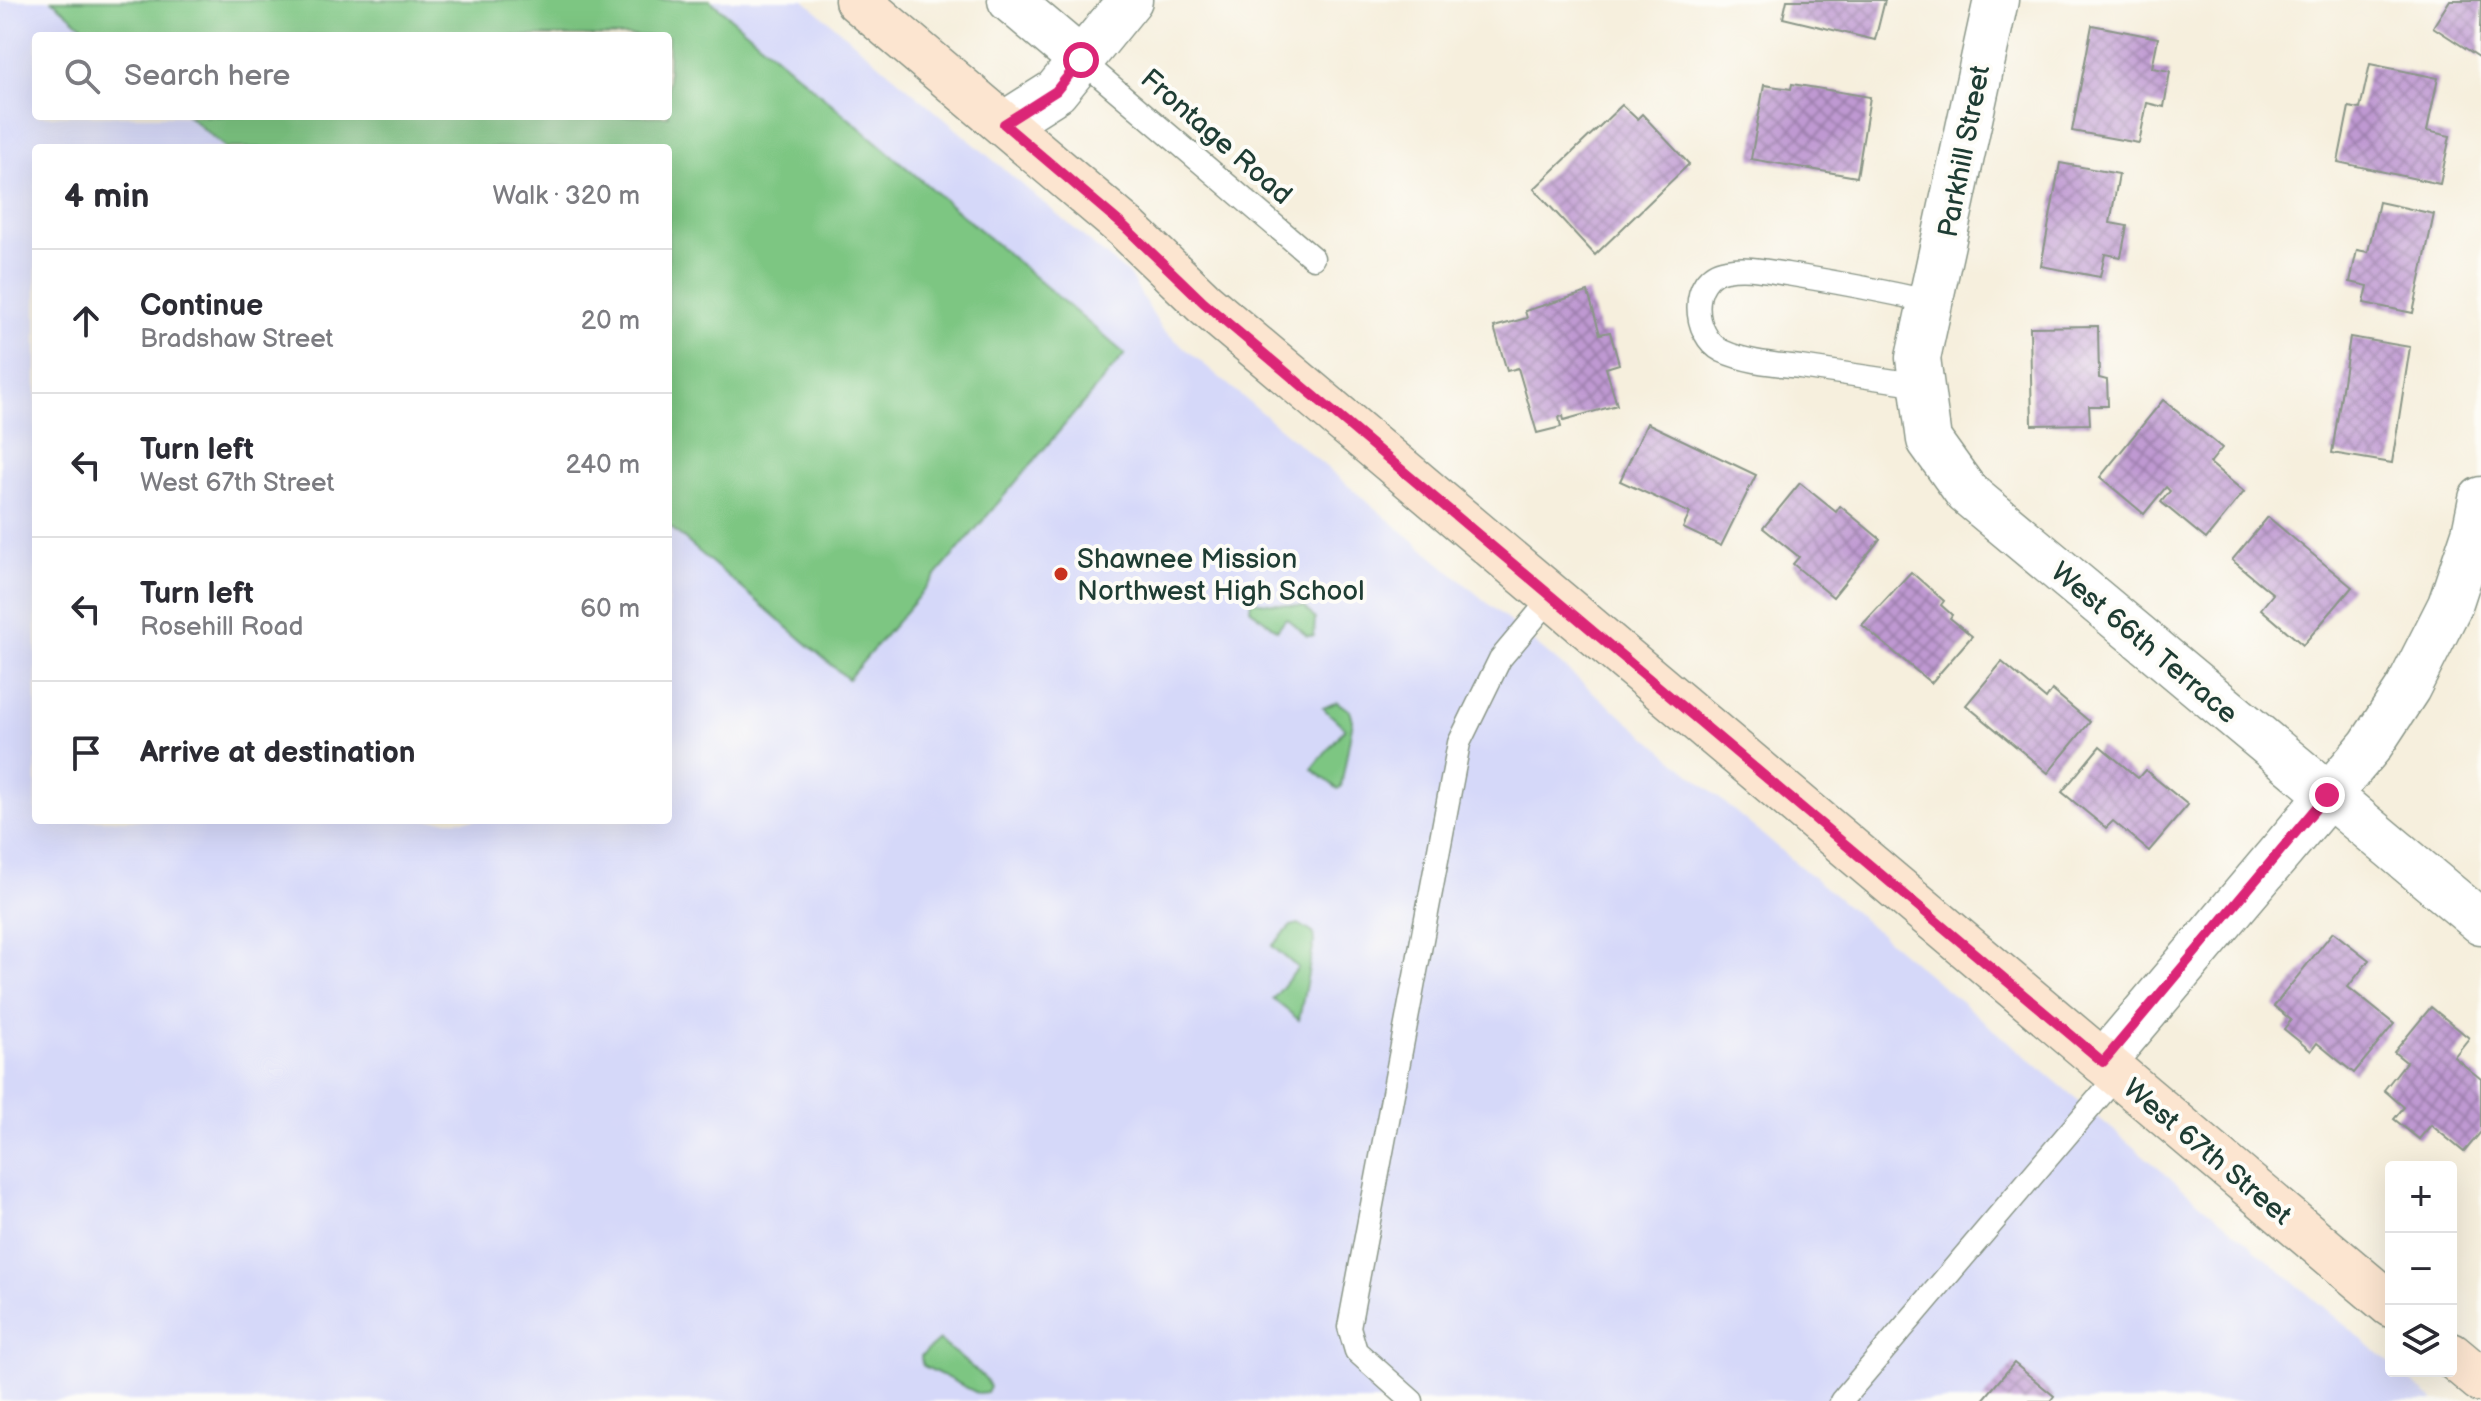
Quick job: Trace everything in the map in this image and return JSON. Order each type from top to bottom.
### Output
[{"type":"street","name":"West 67th Street","points":[[857,0],[1125,227],[1204,303],[2385,1300]]},
{"type":"street","points":[[1010,0],[1081,60]]},
{"type":"street","points":[[1004,124],[1056,91],[1130,0]]},
{"type":"street","name":"Parkhill Street","points":[[1932,302],[1996,0]]},
{"type":"street","name":"West 66th Terrace","points":[[1932,302],[1918,358],[1929,440],[1967,493],[2481,922]]},
{"type":"street","points":[[2110,1068],[2327,795],[2370,746],[2408,688],[2450,605],[2474,533],[2481,499]]},
{"type":"street","points":[[2457,1360],[2481,1380]]},
{"type":"lane","name":"Frontage Road","points":[[1081,60],[1313,258]]},
{"type":"lane","points":[[1922,385],[1751,360],[1721,350],[1709,342],[1703,329],[1699,296],[1705,281],[1721,270],[1743,268],[1862,286],[1932,302]]},
{"type":"lane","points":[[1412,1401],[1356,1351],[1349,1327],[1459,743],[1500,659],[1552,597]]},
{"type":"lane","points":[[1841,1401],[2110,1068]]},
{"type":"shaded area","name":"Shawnee Mission Northwest High School","points":[[0,0],[804,0],[1130,276],[1161,328],[2385,1359],[2385,1377],[2406,1377],[2435,1401],[0,1401]]},
{"type":"green space","points":[[52,0],[710,0],[1125,354],[848,679],[672,528],[672,144],[221,144],[193,120],[672,120],[672,32],[89,32]]},
{"type":"green space","points":[[1251,601],[1305,607],[1315,619],[1314,636],[1307,636],[1286,618],[1277,630],[1250,609]]},
{"type":"green space","points":[[1337,702],[1350,711],[1353,720],[1341,787],[1338,789],[1312,769],[1345,728],[1323,708]]},
{"type":"green space","points":[[1299,924],[1313,933],[1314,942],[1299,1020],[1273,999],[1298,968],[1272,946],[1291,926]]},
{"type":"green space","points":[[939,1340],[986,1379],[990,1387],[987,1393],[979,1394],[922,1365],[921,1356]]},
{"type":"building","points":[[1787,0],[1885,0],[1875,40],[1783,18]]},
{"type":"building","points":[[2450,0],[2481,0],[2479,57],[2433,27]]},
{"type":"building","points":[[2092,25],[2158,38],[2152,68],[2170,71],[2164,107],[2147,103],[2139,143],[2072,131]]},
{"type":"building","points":[[2370,64],[2438,78],[2427,131],[2450,136],[2440,184],[2338,162],[2349,107],[2360,109]]},
{"type":"building","points":[[1792,84],[1870,97],[1857,177],[1751,159],[1764,85],[1791,89]]},
{"type":"building","points":[[1622,105],[1637,119],[1642,114],[1689,164],[1595,255],[1534,189]]},
{"type":"building","points":[[2060,163],[2119,174],[2110,223],[2127,226],[2121,257],[2105,254],[2100,277],[2041,266]]},
{"type":"building","points":[[2379,202],[2434,214],[2413,313],[2364,303],[2368,286],[2350,282],[2357,250],[2368,252]]},
{"type":"building","points":[[1588,292],[1600,334],[1610,332],[1619,364],[1606,368],[1617,405],[1564,420],[1563,416],[1559,417],[1561,427],[1537,433],[1518,368],[1507,371],[1494,327],[1527,318],[1525,311]]},
{"type":"building","points":[[2098,326],[2099,378],[2107,380],[2108,406],[2089,406],[2090,424],[2032,425],[2030,327]]},
{"type":"building","points":[[2350,337],[2410,347],[2392,463],[2332,453]]},
{"type":"building","points":[[2163,400],[2222,448],[2210,463],[2244,492],[2206,539],[2161,502],[2170,491],[2166,487],[2144,514],[2100,477]]},
{"type":"building","points":[[1647,423],[1756,475],[1721,546],[1683,528],[1690,513],[1620,481]]},
{"type":"building","points":[[1800,483],[1836,512],[1840,506],[1880,539],[1833,597],[1793,564],[1799,557],[1763,528]]},
{"type":"building","points":[[2268,517],[2352,587],[2303,645],[2261,609],[2273,594],[2232,560]]},
{"type":"building","points":[[1911,572],[1944,601],[1941,605],[1952,615],[1950,618],[1972,636],[1931,683],[1862,625]]},
{"type":"building","points":[[2002,662],[2046,699],[2052,690],[2090,722],[2048,773],[1966,705]]},
{"type":"building","points":[[2100,746],[2138,778],[2145,770],[2188,805],[2149,851],[2113,821],[2106,828],[2062,792]]},
{"type":"building","points":[[2333,932],[2369,960],[2348,987],[2394,1024],[2354,1073],[2317,1043],[2311,1051],[2284,1029],[2291,1020],[2274,1006]]},
{"type":"building","points":[[2431,1007],[2469,1038],[2454,1057],[2481,1079],[2481,1132],[2464,1152],[2431,1125],[2419,1139],[2394,1119],[2404,1107],[2384,1090],[2406,1062],[2394,1052]]},
{"type":"building","points":[[2014,1363],[2054,1396],[2050,1401],[1982,1401]]},
{"type":"place","name":"Shawnee Mission Northwest High School","points":[[1061,574]]},
{"type":"route","points":[[1081,60],[1056,91],[1004,124],[1125,227],[1204,303],[2103,1062],[2327,795]]}]
